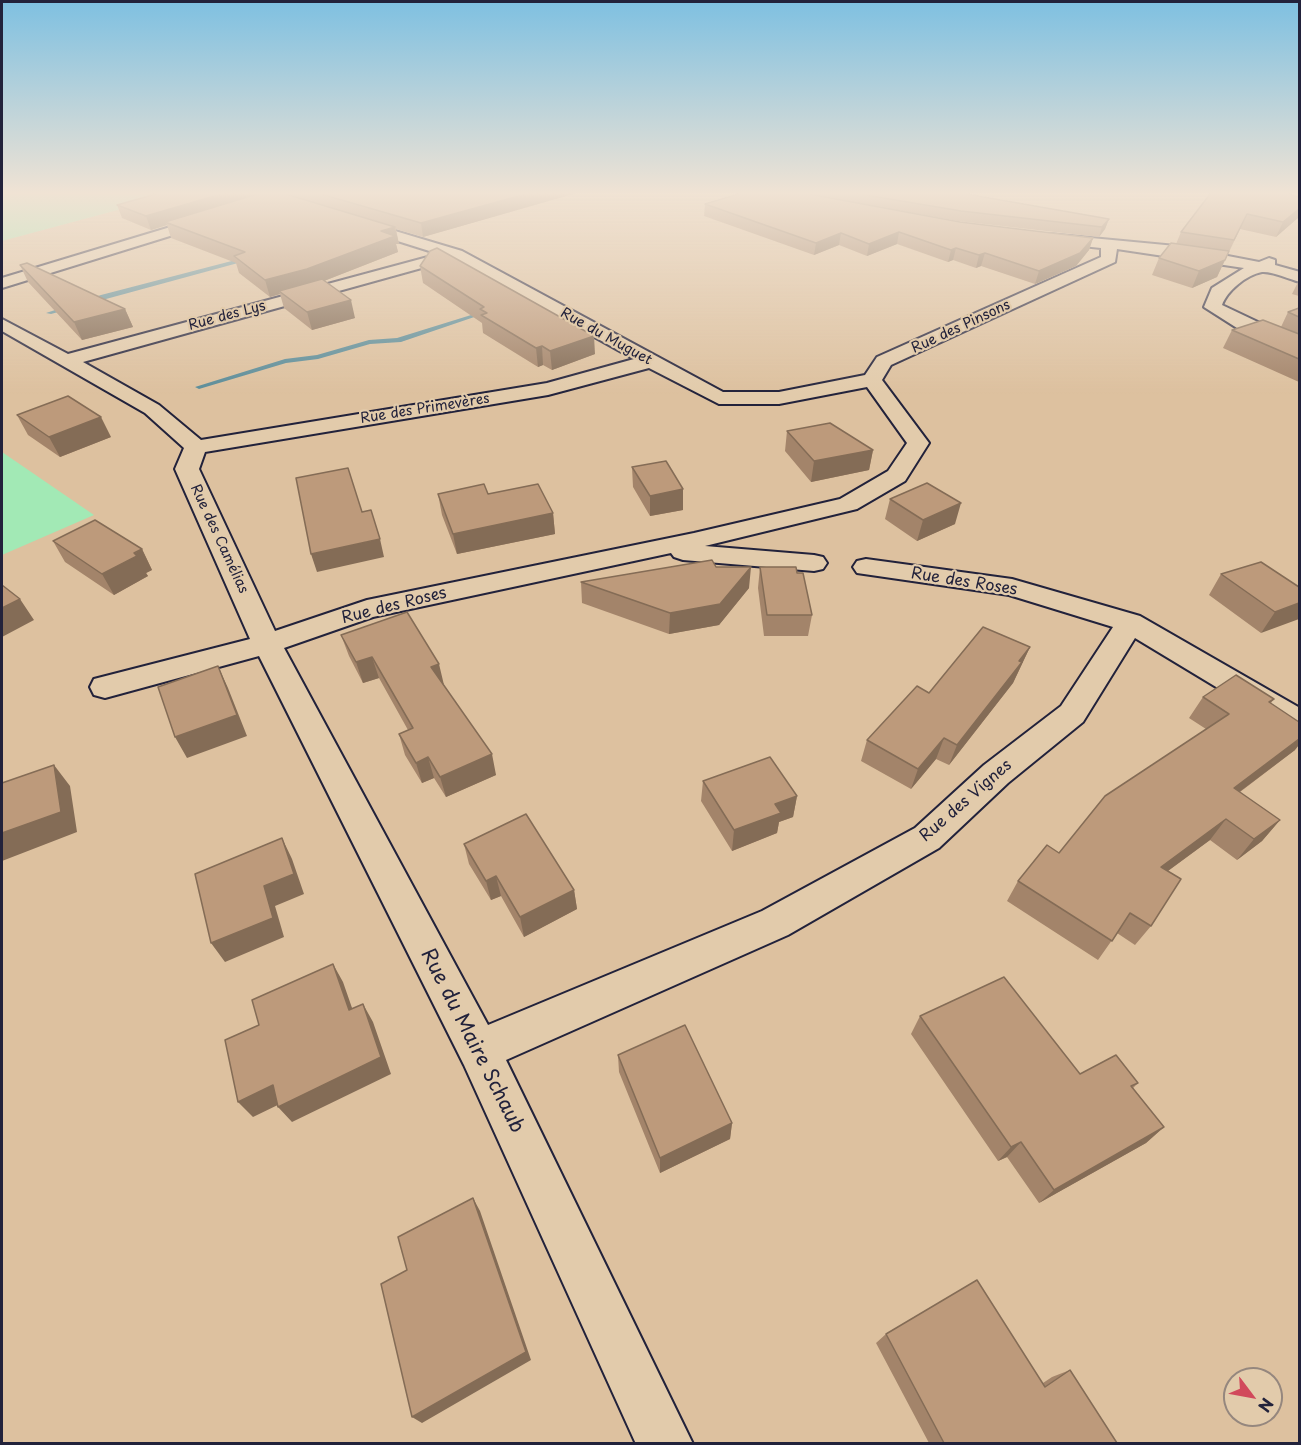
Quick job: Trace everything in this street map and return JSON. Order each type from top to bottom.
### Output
[{"type":"street","points":[[2,283],[79,259]]},
{"type":"street","name":"Rue des Lys","points":[[67,360],[436,259]]},
{"type":"street","name":"Rue du Muguet","points":[[466,259],[718,398],[779,398],[872,380]]},
{"type":"street","name":"Rue des Pinsons","points":[[872,380],[884,361],[1108,259]]},
{"type":"street","points":[[1224,259],[1299,277]]},
{"type":"street","points":[[1289,259],[1238,276],[1218,292],[1213,307],[1299,350]]},
{"type":"street","points":[[2,324],[152,409],[196,447]]},
{"type":"street","name":"Rue des Primevères","points":[[196,447],[548,389],[651,361]]},
{"type":"street","name":"Rue des Roses","points":[[105,687],[267,644],[367,609],[653,549],[848,504],[897,476],[918,443],[872,380]]},
{"type":"street","name":"Rue des Camélias","points":[[196,447],[187,469],[267,644]]},
{"type":"street","name":"Rue des Roses","points":[[653,549],[814,563]]},
{"type":"street","name":"Rue des Roses","points":[[866,567],[1012,587],[1130,623]]},
{"type":"street","points":[[1130,623],[1299,723]]},
{"type":"street","name":"Rue des Vignes","points":[[479,1050],[775,922],[927,838],[996,774],[1072,714],[1130,623]]},
{"type":"street","name":"Rue du Maire Schaub","points":[[267,644],[479,1050],[665,1443]]},
{"type":"green space","points":[[2,452],[94,515],[2,555]]},
{"type":"building","points":[[238,259],[333,259],[307,269],[265,280]]},
{"type":"building","points":[[424,259],[457,259],[594,336],[550,351],[542,346],[536,348],[481,315],[487,313],[480,309],[484,307],[420,266]]},
{"type":"building","points":[[1004,259],[1065,259],[1039,271]]},
{"type":"building","points":[[1163,259],[1225,259],[1199,271]]},
{"type":"building","points":[[27,263],[125,309],[74,322],[20,265]]},
{"type":"building","points":[[322,279],[351,300],[307,312],[279,291]]},
{"type":"building","points":[[1299,308],[1299,317],[1288,312]]},
{"type":"building","points":[[1263,320],[1299,334],[1299,359],[1232,330]]},
{"type":"building","points":[[68,396],[101,417],[49,437],[17,415]]},
{"type":"building","points":[[830,423],[873,450],[814,461],[787,431]]},
{"type":"building","points":[[666,461],[683,489],[650,496],[632,467]]},
{"type":"building","points":[[348,468],[362,512],[371,510],[380,539],[311,554],[296,478]]},
{"type":"building","points":[[927,483],[961,503],[923,520],[890,499]]},
{"type":"building","points":[[484,484],[488,494],[538,484],[553,513],[453,534],[438,494]]},
{"type":"building","points":[[95,520],[142,549],[134,553],[137,556],[102,574],[53,541]]},
{"type":"building","points":[[712,560],[716,567],[751,567],[720,604],[670,613],[581,582]]},
{"type":"building","points":[[1261,562],[1299,587],[1299,603],[1275,612],[1221,574]]},
{"type":"building","points":[[760,567],[796,567],[797,573],[803,573],[812,615],[767,615]]},
{"type":"building","points":[[2,585],[20,599],[2,608]]},
{"type":"building","points":[[407,612],[439,664],[431,667],[492,754],[440,777],[428,757],[416,763],[399,734],[413,728],[372,657],[356,662],[341,635]]},
{"type":"building","points":[[983,627],[1030,647],[1019,661],[1022,662],[957,745],[944,738],[918,769],[867,740],[917,686],[929,693]]},
{"type":"building","points":[[218,666],[237,715],[175,737],[158,687]]},
{"type":"building","points":[[1236,675],[1274,699],[1269,702],[1299,722],[1299,739],[1234,788],[1280,820],[1254,839],[1226,819],[1161,867],[1181,879],[1151,926],[1130,913],[1112,941],[1018,881],[1047,845],[1059,853],[1105,796],[1229,714],[1203,697]]},
{"type":"building","points":[[770,757],[797,796],[775,804],[781,813],[734,830],[703,781]]},
{"type":"building","points":[[54,765],[61,812],[2,833],[2,783]]},
{"type":"building","points":[[526,814],[574,890],[520,917],[496,876],[486,881],[464,844]]},
{"type":"building","points":[[282,838],[294,874],[264,886],[273,918],[211,943],[195,874]]},
{"type":"building","points":[[333,964],[349,1010],[363,1004],[381,1057],[278,1107],[273,1085],[238,1102],[225,1040],[259,1025],[252,1000]]},
{"type":"building","points":[[1004,977],[1080,1074],[1116,1055],[1138,1083],[1131,1086],[1164,1127],[1054,1190],[1021,1142],[1011,1147],[920,1016]]},
{"type":"building","points":[[685,1025],[732,1123],[660,1158],[618,1055]]},
{"type":"building","points":[[473,1198],[526,1352],[412,1417],[381,1284],[407,1270],[398,1237]]},
{"type":"building","points":[[977,1280],[1045,1387],[1070,1370],[1117,1443],[944,1443],[886,1334]]},
{"type":"waterway","points":[[49,313],[245,259]]},
{"type":"waterway","points":[[199,387],[285,361],[318,357],[369,342],[398,340],[486,312]]}]
